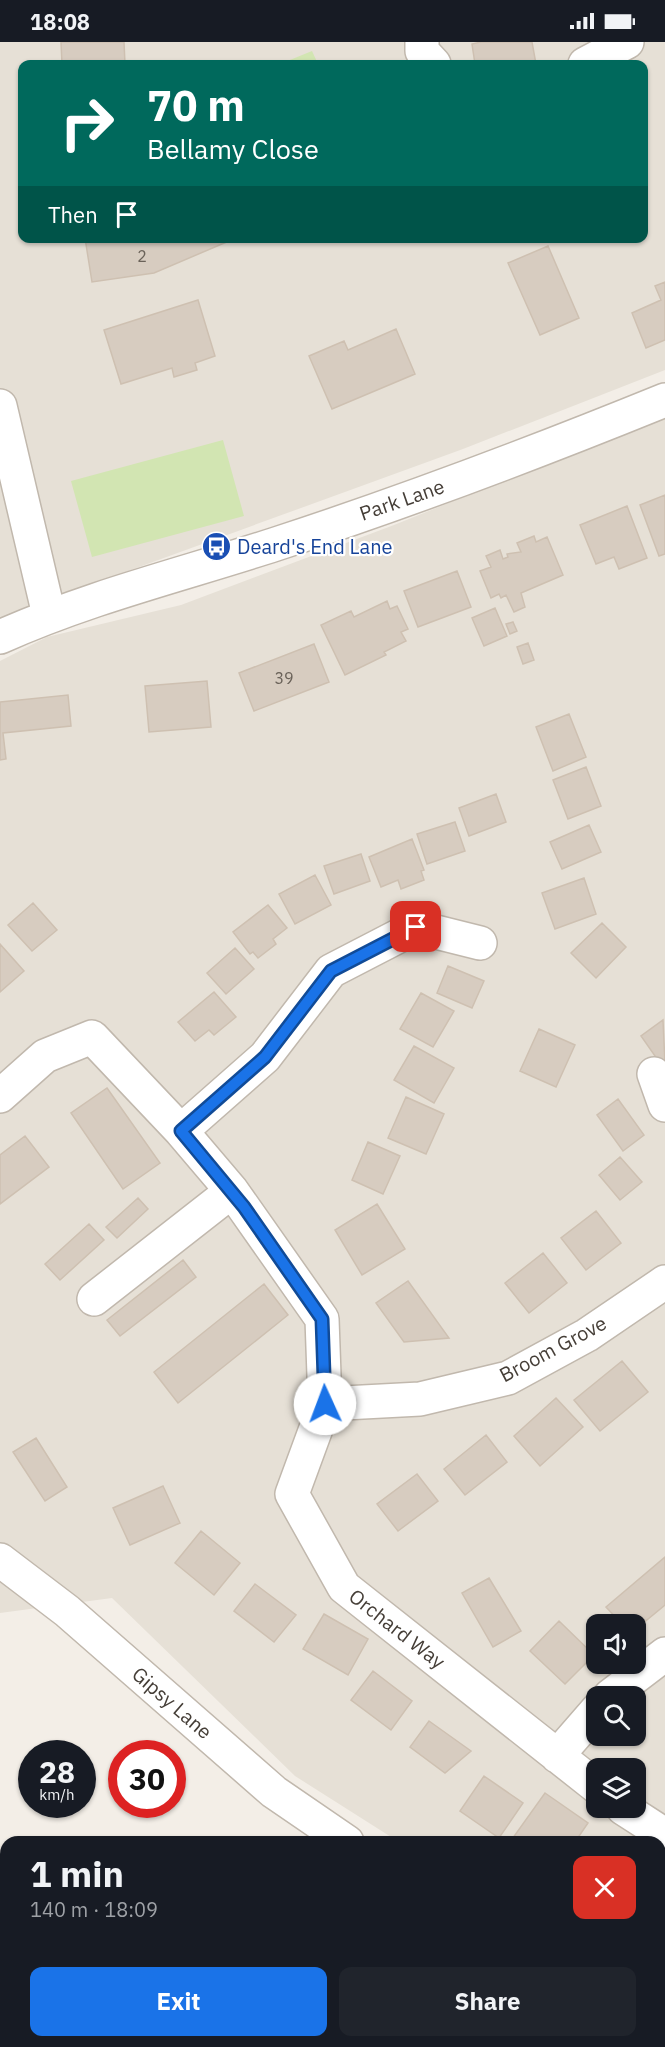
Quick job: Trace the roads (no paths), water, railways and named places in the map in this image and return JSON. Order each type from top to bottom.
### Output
[{"type":"street","points":[[422,42],[422,51],[430,60]]},
{"type":"street","points":[[593,60],[627,42]]},
{"type":"street","name":"Park Lane","points":[[0,637],[49,615],[278,543],[492,469],[665,400]]},
{"type":"street","points":[[0,405],[49,615]]},
{"type":"street","points":[[181,1131],[265,1057],[331,971],[416,927],[480,943]]},
{"type":"street","name":"Orchard Way","points":[[0,1096],[45,1056],[92,1037],[181,1131],[232,1191],[322,1319],[325,1404],[292,1494],[344,1587],[586,1778]]},
{"type":"street","points":[[654,1074],[665,1105]]},
{"type":"street","points":[[94,1299],[232,1191]]},
{"type":"street","name":"Broom Grove","points":[[325,1404],[420,1399],[508,1378],[587,1335],[665,1282]]},
{"type":"street","name":"Gipsy Lane","points":[[0,1560],[67,1611],[274,1792],[338,1836]]},
{"type":"street","points":[[623,1686],[665,1654]]},
{"type":"street","points":[[557,1756],[586,1723]]},
{"type":"street","points":[[639,1818],[665,1835]]},
{"type":"place","name":"Deard's End Lane","points":[[216,547]]}]
